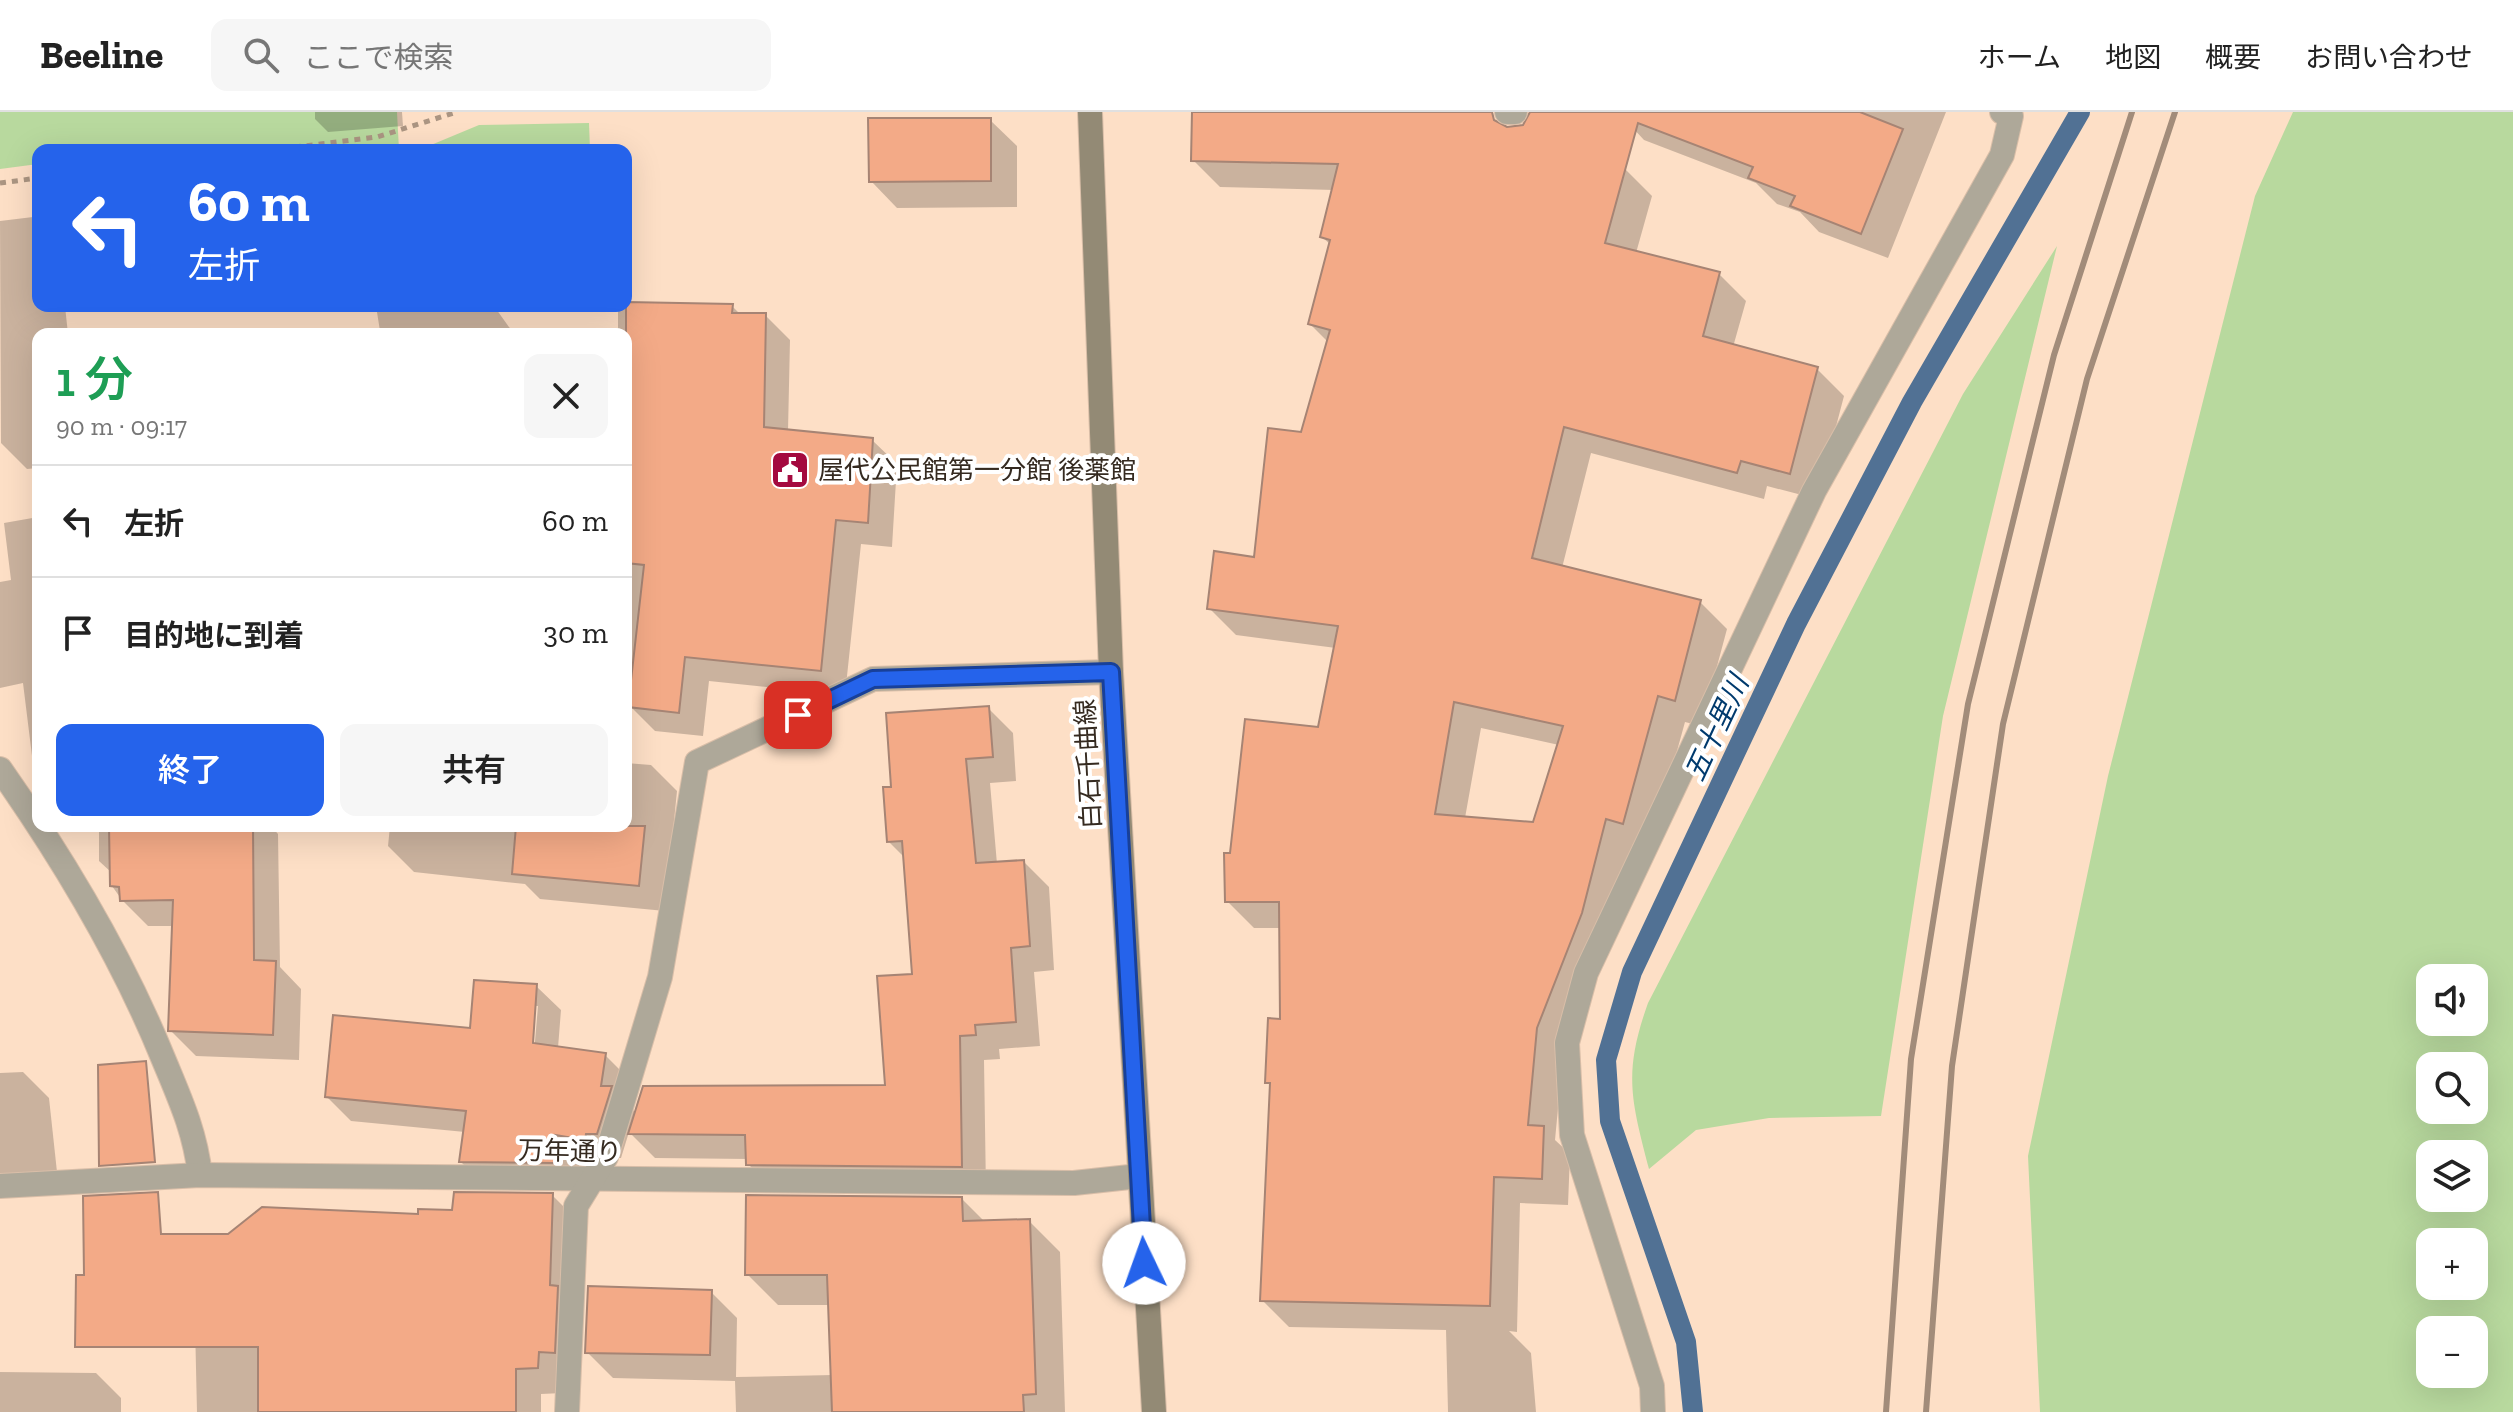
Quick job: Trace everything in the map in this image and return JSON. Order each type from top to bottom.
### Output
[{"type":"main road","name":"白石千曲線","points":[[1090,112],[1111,672],[1154,1412]]},
{"type":"street","points":[[1507,112],[1515,112]]},
{"type":"street","points":[[1653,1412],[1652,1386],[1572,1135],[1567,1043],[1586,973],[1814,491],[2002,155],[2011,116],[2002,112]]},
{"type":"street","points":[[567,1412],[576,1206],[606,1157],[660,977],[697,762],[873,679],[1111,672]]},
{"type":"street","points":[[0,769],[32,818]]},
{"type":"street","points":[[41,832],[86,900],[145,1013],[196,1136],[200,1175]]},
{"type":"street","name":"万年通り","points":[[0,1186],[200,1175],[1074,1183],[1139,1176]]},
{"type":"path","points":[[320,144],[377,137],[457,112]]},
{"type":"path","points":[[0,183],[32,179]]},
{"type":"green space","points":[[0,112],[397,112],[399,144],[32,144],[32,165],[0,169]]},
{"type":"green space","points":[[2293,112],[2513,112],[2513,1412],[2040,1412],[2028,1156],[2108,776],[2255,196]]},
{"type":"green space","points":[[589,123],[590,144],[433,144],[479,125]]},
{"type":"green space","points":[[2057,246],[1943,716],[1881,1116],[1769,1118],[1696,1130],[1649,1169],[1632,1086],[1635,1049],[1648,1003],[1963,394]]},
{"type":"building","points":[[1192,112],[1492,112],[1494,120],[1507,127],[1523,125],[1530,112],[1860,112],[1903,129],[1861,234],[1790,206],[1795,196],[1748,178],[1753,167],[1638,123],[1605,243],[1720,272],[1703,336],[1818,367],[1790,474],[1741,461],[1737,473],[1564,427],[1532,558],[1701,600],[1675,701],[1658,696],[1623,824],[1606,819],[1582,913],[1537,1028],[1528,1125],[1544,1126],[1542,1179],[1494,1177],[1490,1306],[1260,1301],[1270,1083],[1265,1083],[1268,1018],[1280,1019],[1279,902],[1225,902],[1224,853],[1230,853],[1245,719],[1318,727],[1338,626],[1207,609],[1214,551],[1254,557],[1268,428],[1301,432],[1330,330],[1308,324],[1330,240],[1320,237],[1338,164],[1191,161]],"holes":[[[1454,702],[1563,726],[1533,822],[1435,814]]]},
{"type":"building","points":[[868,118],[991,118],[991,181],[869,182]]},
{"type":"building","points":[[632,302],[733,304],[732,313],[766,313],[764,427],[873,438],[868,523],[836,520],[821,671],[685,657],[679,713],[632,707],[632,672],[644,565],[632,564],[632,328],[626,328],[626,312],[632,312]]},
{"type":"building","points":[[989,706],[993,757],[966,759],[976,863],[1024,860],[1030,946],[1011,948],[1016,1022],[975,1025],[976,1035],[960,1036],[962,1167],[746,1165],[745,1135],[628,1134],[643,1086],[885,1085],[877,976],[912,974],[902,841],[887,842],[883,787],[891,787],[886,713]]},
{"type":"building","points":[[632,826],[645,826],[639,886],[512,874],[516,832],[632,832]]},
{"type":"building","points":[[109,832],[253,832],[254,960],[276,961],[273,1035],[168,1031],[173,900],[120,901],[119,887],[110,886]]},
{"type":"building","points":[[474,980],[537,984],[533,1043],[606,1053],[601,1086],[612,1086],[597,1134],[586,1134],[585,1140],[555,1135],[554,1163],[459,1162],[466,1111],[325,1097],[333,1015],[470,1028]]},
{"type":"building","points":[[146,1061],[155,1162],[99,1166],[98,1065]]},
{"type":"building","points":[[158,1192],[161,1234],[228,1234],[262,1207],[418,1214],[418,1209],[452,1210],[454,1192],[553,1193],[550,1285],[558,1286],[555,1353],[539,1352],[538,1368],[516,1369],[516,1412],[258,1412],[258,1347],[75,1347],[76,1275],[84,1275],[83,1196]]},
{"type":"building","points":[[746,1195],[962,1197],[963,1221],[1030,1219],[1036,1394],[1023,1395],[1024,1412],[832,1412],[827,1275],[745,1275]]},
{"type":"building","points":[[588,1286],[712,1290],[710,1355],[585,1353]]},
{"type":"waterway","name":"五十里川","points":[[1693,1412],[1686,1342],[1610,1121],[1606,1060],[1632,972],[1796,624],[1912,402],[2080,112]]},
{"type":"railway","points":[[1886,1412],[1911,1059],[1968,704],[2054,355],[2132,112]]},
{"type":"railway","points":[[1926,1412],[1952,1066],[2003,724],[2087,379],[2175,112]]},
{"type":"place","name":"屋代公民館第一分館 後薬館","points":[[790,470]]},
{"type":"route","points":[[798,715],[873,679],[1111,672],[1144,1263]]}]
